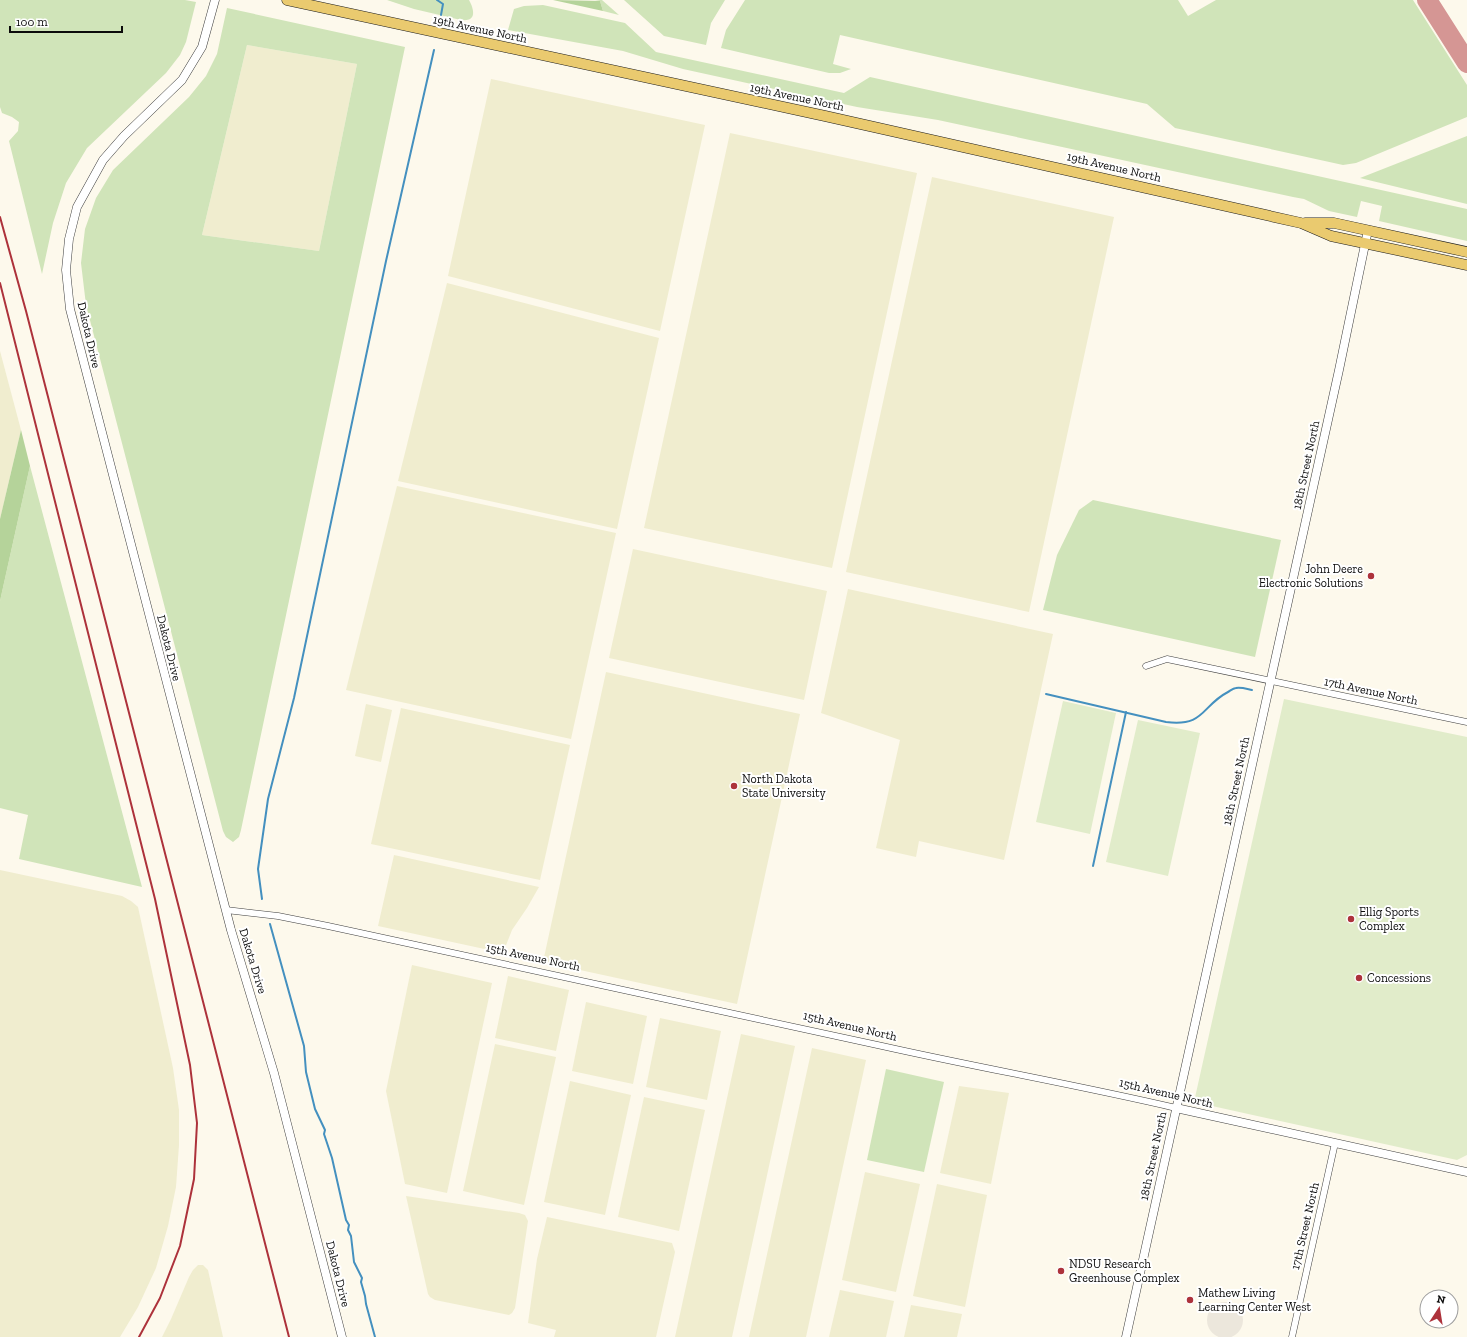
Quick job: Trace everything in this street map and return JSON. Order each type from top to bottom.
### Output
[{"type":"main road","name":"19th Avenue North","points":[[287,0],[499,47],[780,106],[1300,223],[1331,236],[1467,265]]},
{"type":"main road","name":"19th Avenue North","points":[[1300,223],[1334,222],[1467,252]]},
{"type":"street","name":"Dakota Drive","points":[[215,0],[202,47],[182,80],[124,136],[103,160],[89,185],[77,207],[69,239],[66,270],[70,309],[226,910],[245,980],[274,1073],[342,1337]]},
{"type":"street","name":"18th Street North","points":[[1126,1337],[1339,370],[1368,230]]},
{"type":"street","name":"17th Avenue North","points":[[1146,666],[1167,659],[1467,722]]},
{"type":"street","name":"15th Avenue North","points":[[226,910],[278,916],[328,926],[750,1016],[881,1046],[1027,1077],[1100,1090],[1467,1172]]},
{"type":"street","name":"17th Street North","points":[[1292,1337],[1335,1143]]},
{"type":"shaded area","points":[[247,45],[357,64],[319,251],[202,235]]},
{"type":"shaded area","points":[[491,79],[705,125],[660,331],[448,276]]},
{"type":"shaded area","points":[[730,133],[917,173],[832,568],[644,528]]},
{"type":"shaded area","points":[[932,177],[1114,217],[1029,612],[846,572]]},
{"type":"shaded area","points":[[447,283],[659,338],[617,529],[398,481]]},
{"type":"shaded area","points":[[0,351],[21,430],[0,519]]},
{"type":"shaded area","points":[[397,486],[616,533],[571,739],[346,690]]},
{"type":"shaded area","points":[[633,549],[827,591],[804,700],[609,658]]},
{"type":"shaded area","points":[[848,589],[1053,634],[1004,860],[919,841],[916,857],[876,848],[900,740],[821,713]]},
{"type":"shaded area","points":[[606,672],[800,714],[737,1004],[543,962]]},
{"type":"shaded area","points":[[366,704],[392,710],[381,762],[355,756]]},
{"type":"shaded area","points":[[401,708],[570,745],[540,880],[371,844]]},
{"type":"shaded area","points":[[394,855],[539,887],[512,930],[503,953],[378,926]]},
{"type":"shaded area","points":[[0,870],[122,896],[138,907],[173,1068],[179,1110],[179,1145],[176,1187],[168,1226],[156,1268],[138,1307],[120,1337],[0,1337]]},
{"type":"shaded area","points":[[412,965],[492,983],[447,1193],[405,1184],[386,1091]]},
{"type":"shaded area","points":[[508,976],[569,990],[556,1051],[495,1038]]},
{"type":"shaded area","points":[[586,1002],[647,1016],[633,1084],[572,1071]]},
{"type":"shaded area","points":[[660,1018],[721,1031],[707,1100],[646,1087]]},
{"type":"shaded area","points":[[741,1034],[795,1046],[732,1337],[675,1337]]},
{"type":"shaded area","points":[[495,1044],[556,1057],[524,1205],[463,1191]]},
{"type":"shaded area","points":[[812,1048],[866,1060],[806,1337],[749,1337]]},
{"type":"shaded area","points":[[570,1081],[631,1095],[605,1215],[544,1202]]},
{"type":"shaded area","points":[[959,1086],[1009,1093],[991,1184],[940,1173]]},
{"type":"shaded area","points":[[644,1097],[705,1110],[679,1231],[618,1217]]},
{"type":"shaded area","points":[[865,1172],[920,1184],[896,1292],[842,1280]]},
{"type":"shaded area","points":[[937,1184],[987,1195],[965,1307],[913,1296]]},
{"type":"shaded area","points":[[406,1196],[525,1215],[528,1221],[515,1308],[512,1313],[509,1315],[435,1300],[430,1297],[428,1294]]},
{"type":"shaded area","points":[[547,1217],[672,1243],[675,1252],[656,1337],[554,1337],[556,1330],[528,1323],[537,1259]]},
{"type":"shaded area","points":[[198,1265],[203,1265],[208,1270],[223,1337],[162,1337],[189,1277]]},
{"type":"shaded area","points":[[840,1290],[894,1301],[886,1337],[829,1337]]},
{"type":"shaded area","points":[[1229,1302],[1238,1307],[1242,1313],[1242,1327],[1238,1333],[1229,1338],[1221,1338],[1212,1333],[1208,1327],[1207,1316],[1212,1307],[1218,1303]]},
{"type":"shaded area","points":[[911,1305],[962,1314],[957,1337],[904,1337]]},
{"type":"green space","points":[[0,0],[185,0],[196,2],[186,42],[180,55],[166,73],[87,148],[66,183],[53,223],[42,274],[9,141],[18,131],[19,122],[2,113],[0,107]]},
{"type":"green space","points":[[387,0],[469,0],[473,15],[469,19],[461,20],[414,9]]},
{"type":"green space","points":[[553,0],[600,1],[603,11]]},
{"type":"green space","points":[[595,0],[602,0],[619,15],[603,11],[600,1]]},
{"type":"green space","points":[[624,0],[725,0],[711,23],[706,45],[664,36]]},
{"type":"green space","points":[[745,0],[1178,0],[1188,16],[1216,0],[1413,0],[1467,85],[1467,117],[1356,163],[1343,165],[1175,128],[1147,104],[840,35],[833,64],[851,69],[840,73],[829,73],[721,48],[726,30]]},
{"type":"green space","points":[[543,5],[625,23],[656,52],[844,93],[870,77],[1467,209],[1467,241],[1379,221],[1382,206],[1361,201],[1357,217],[1329,211],[1304,199],[938,120],[857,107],[683,69],[623,51],[508,30],[514,9],[524,6]]},
{"type":"green space","points":[[227,8],[405,47],[241,830],[239,837],[233,842],[226,837],[223,831],[86,305],[81,263],[85,229],[96,198],[113,170],[189,97],[206,76],[217,54]],"holes":[[[247,45],[357,64],[319,251],[202,235]]]},
{"type":"green space","points":[[1467,136],[1467,204],[1360,178]]},
{"type":"green space","points":[[21,430],[30,466],[0,601],[0,519]]},
{"type":"green space","points":[[30,466],[142,887],[19,859],[28,815],[0,808],[0,601]]},
{"type":"green space","points":[[1093,500],[1281,540],[1255,657],[1043,610],[1057,555],[1079,510]]},
{"type":"green space","name":"Ellig Sports Complex","points":[[1284,699],[1467,737],[1467,1155],[1457,1160],[1194,1102]]},
{"type":"green space","points":[[1063,701],[1116,713],[1090,834],[1036,822]]},
{"type":"green space","points":[[1138,720],[1200,733],[1168,876],[1106,862]]},
{"type":"green space","points":[[886,1069],[944,1082],[924,1172],[867,1160]]},
{"type":"waterway","points":[[437,0],[443,4],[441,15]]},
{"type":"waterway","points":[[262,899],[258,869],[268,799],[294,698],[386,261],[434,50]]},
{"type":"waterway","points":[[1046,694],[1166,722],[1179,723],[1196,718],[1212,703],[1234,688],[1252,690]]},
{"type":"waterway","points":[[1093,866],[1126,712]]},
{"type":"waterway","points":[[270,924],[304,1046],[306,1072],[315,1109],[325,1130],[324,1134],[332,1158],[346,1220],[349,1225],[348,1230],[351,1236],[354,1262],[362,1278],[361,1282],[375,1337]]},
{"type":"taxiway","points":[[1427,0],[1467,63]]},
{"type":"railway","points":[[0,217],[26,311],[289,1337]]},
{"type":"railway","points":[[0,283],[155,899],[190,1065],[197,1123],[194,1179],[180,1246],[160,1298],[139,1337]]},
{"type":"place","name":"John Deere Electronic Solutions","points":[[1371,576]]},
{"type":"place","name":"North Dakota State University","points":[[734,786]]},
{"type":"place","name":"Ellig Sports Complex","points":[[1351,919]]},
{"type":"place","name":"Concessions","points":[[1359,978]]},
{"type":"place","name":"NDSU Research Greenhouse Complex","points":[[1061,1271]]},
{"type":"place","name":"Mathew Living Learning Center West","points":[[1190,1300]]}]
